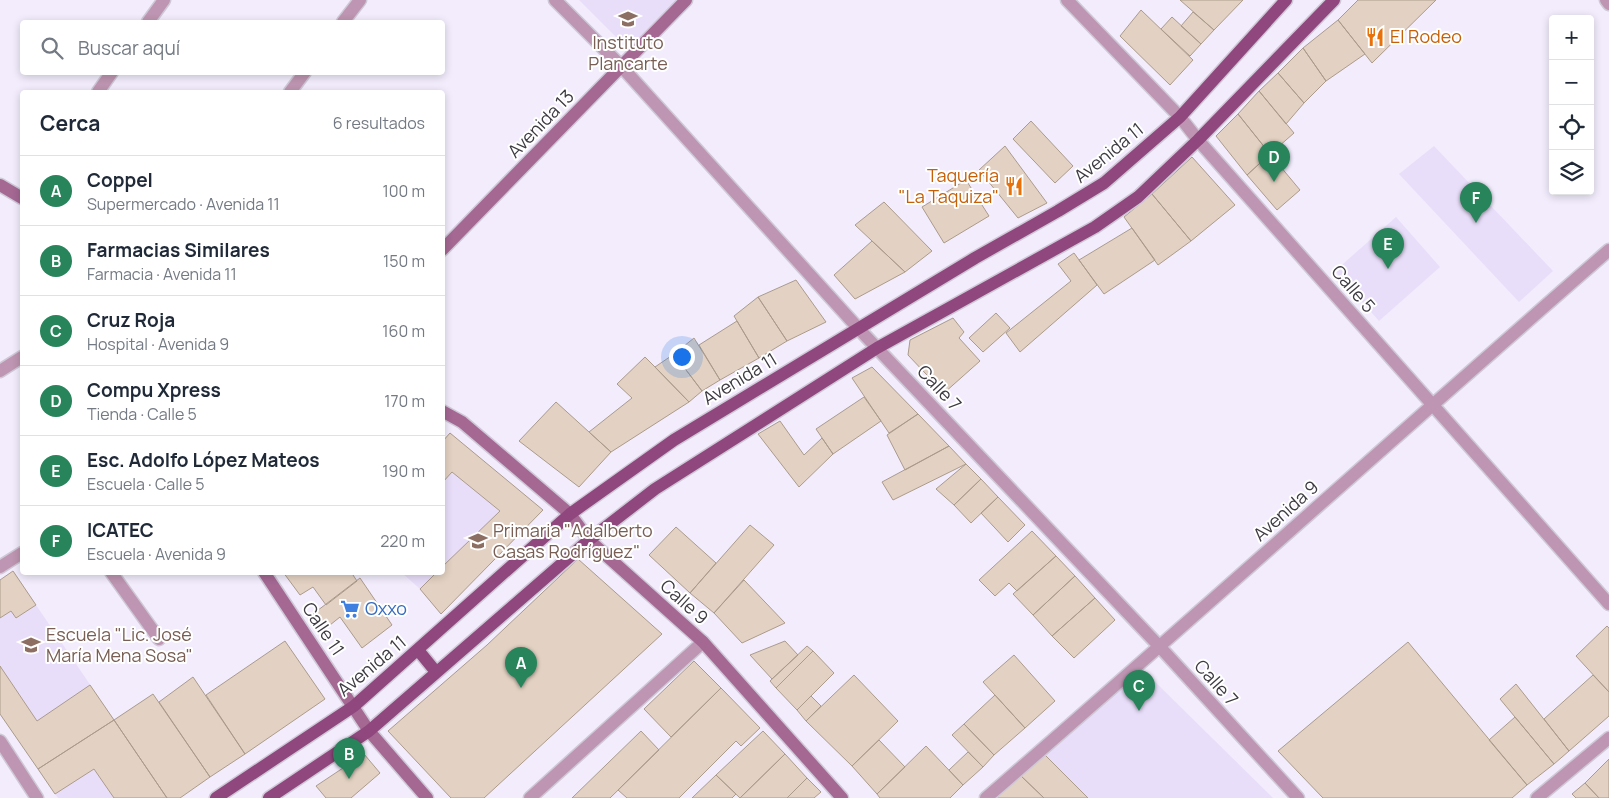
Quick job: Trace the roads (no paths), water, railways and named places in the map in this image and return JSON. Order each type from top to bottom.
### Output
[{"type":"main road","name":"Avenida 13","points":[[445,247],[686,0]]},
{"type":"main road","name":"Avenida 11","points":[[216,798],[354,706],[570,514],[674,440],[858,328],[1104,183],[1180,116],[1286,0]]},
{"type":"main road","points":[[269,798],[369,731],[589,540],[654,489],[877,348],[1095,227],[1138,197],[1198,140],[1334,0]]},
{"type":"main road","points":[[2,188],[20,196]]},
{"type":"main road","name":"Calle 9","points":[[445,413],[462,422],[570,514],[589,540],[703,642],[842,798]]},
{"type":"main road","name":"Calle 11","points":[[266,575],[369,731],[427,798]]},
{"type":"main road","points":[[418,650],[436,672]]},
{"type":"street","points":[[149,20],[164,0]]},
{"type":"street","points":[[344,20],[360,0]]},
{"type":"street","name":"Calle 7","points":[[555,0],[621,66],[858,328],[1160,647],[1298,798]]},
{"type":"street","name":"Calle 5","points":[[1067,0],[1180,116],[1198,140],[1609,604]]},
{"type":"street","points":[[1606,0],[1609,4]]},
{"type":"street","points":[[99,90],[110,75]]},
{"type":"street","points":[[292,90],[303,75]]},
{"type":"street","name":"Avenida 9","points":[[986,798],[1160,647],[1609,250]]},
{"type":"street","points":[[0,371],[20,358]]},
{"type":"street","points":[[0,568],[20,554]]},
{"type":"street","points":[[113,575],[159,639]]},
{"type":"street","points":[[530,798],[703,642]]},
{"type":"street","points":[[1538,798],[1609,738]]},
{"type":"street","points":[[0,741],[36,798]]},
{"type":"place","name":"Instituto Plancarte","points":[[628,19]]},
{"type":"place","name":"El Rodeo","points":[[1375,37]]},
{"type":"place","name":"Compu Xpress","points":[[1274,182]]},
{"type":"place","name":"Taquería \"La Taquiza\"","points":[[1014,186]]},
{"type":"place","name":"ICATEC","points":[[1476,223]]},
{"type":"place","name":"Esc. Adolfo López Mateos","points":[[1388,269]]},
{"type":"place","name":"Primaria \"Adalberto Casas Rodríguez\"","points":[[478,541]]},
{"type":"place","name":"Oxxo","points":[[350,609]]},
{"type":"place","name":"Escuela \"Lic. José María Mena Sosa\"","points":[[31,645]]},
{"type":"place","name":"Coppel","points":[[521,688]]},
{"type":"place","name":"Cruz Roja","points":[[1139,711]]},
{"type":"place","name":"Farmacias Similares","points":[[349,779]]}]
